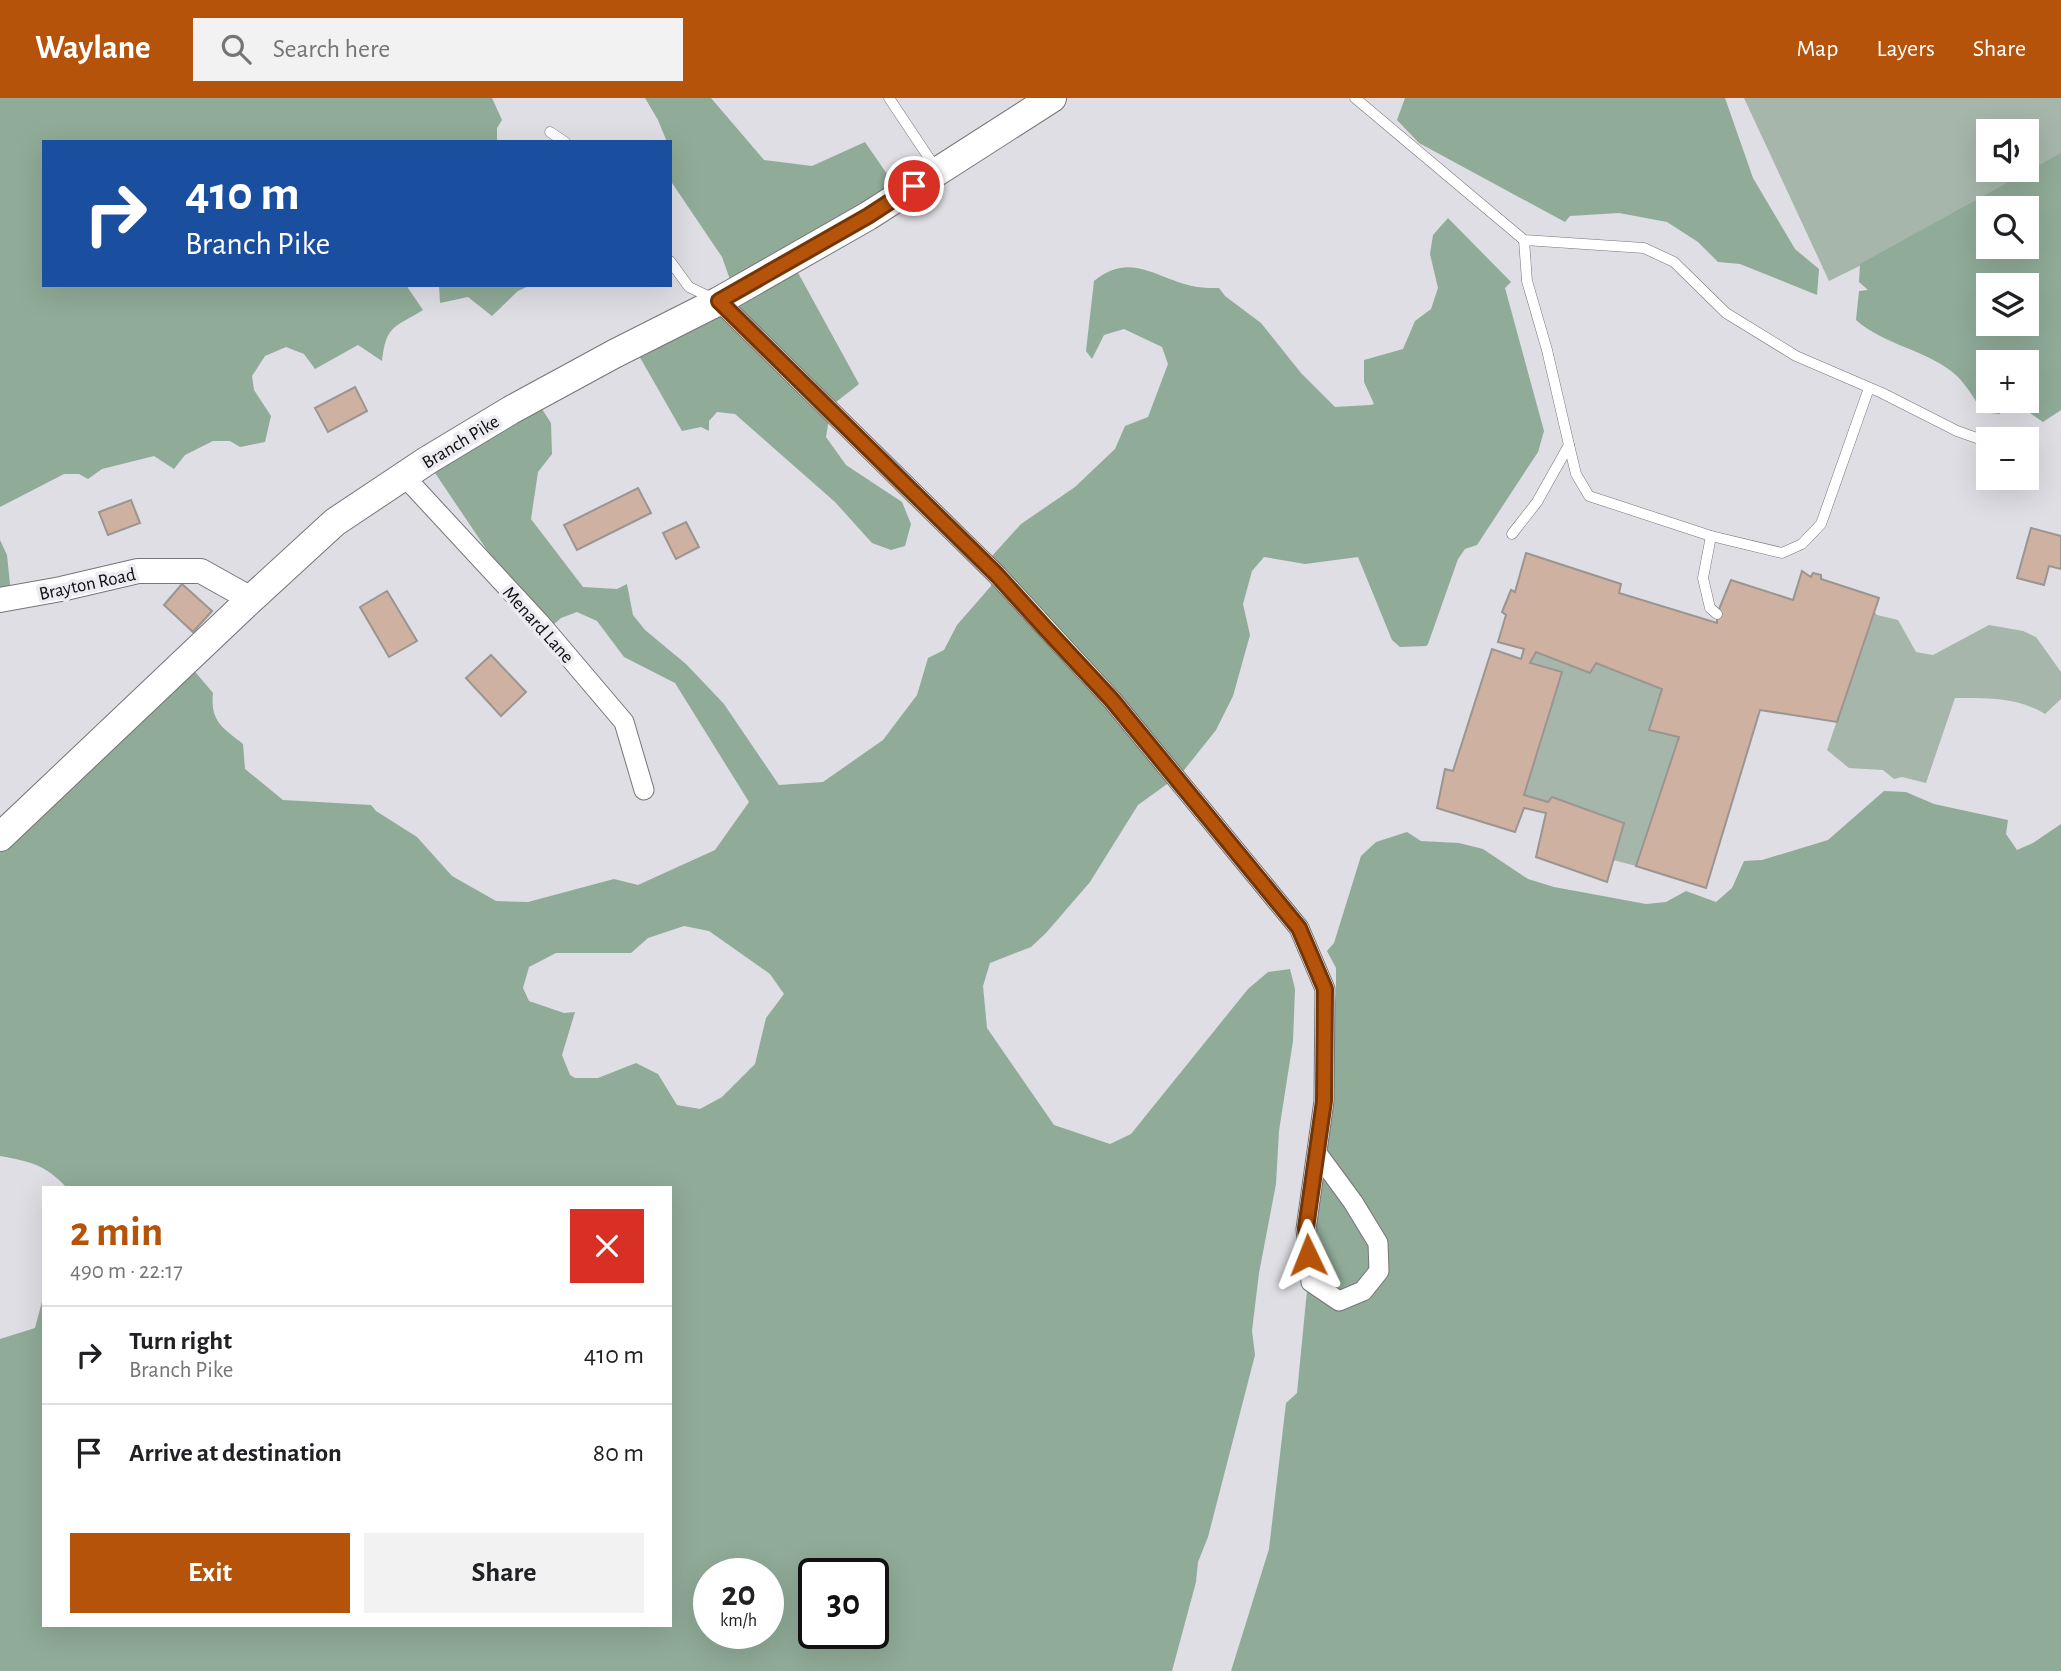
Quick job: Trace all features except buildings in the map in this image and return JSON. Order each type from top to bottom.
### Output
[{"type":"main road","name":"Branch Pike","points":[[0,837],[251,598],[335,522],[511,410],[719,301],[868,216],[1052,98]]},
{"type":"street","points":[[719,301],[1006,585],[1112,700],[1299,928],[1325,989],[1324,1101],[1306,1228],[1311,1282],[1339,1301],[1363,1291],[1379,1271],[1378,1243],[1353,1202],[1317,1153]]},
{"type":"street","name":"Menard Lane","points":[[404,476],[540,622],[624,722],[644,790]]},
{"type":"street","name":"Brayton Road","points":[[0,600],[138,571],[201,572],[251,598]]},
{"type":"lane","points":[[889,98],[937,170]]},
{"type":"lane","points":[[1355,98],[1524,240],[1644,248],[1674,262],[1726,313],[1796,356],[1976,438]]},
{"type":"lane","points":[[550,132],[562,140]]},
{"type":"lane","points":[[1524,240],[1528,281],[1576,474],[1589,496],[1711,536],[1782,553],[1802,544],[1821,524],[1869,388]]},
{"type":"lane","points":[[672,264],[689,287],[719,301]]},
{"type":"lane","points":[[1512,534],[1537,502],[1569,444]]},
{"type":"lane","points":[[1711,536],[1703,578],[1710,608],[1717,614]]},
{"type":"green space","points":[[0,98],[492,98],[502,120],[497,128],[497,140],[42,140],[42,287],[408,287],[423,310],[393,329],[386,340],[382,361],[358,345],[315,369],[304,354],[286,347],[265,356],[252,376],[254,390],[271,416],[265,442],[240,447],[230,441],[213,441],[185,455],[174,469],[154,456],[102,469],[88,479],[79,474],[64,474],[0,507]]},
{"type":"green space","points":[[645,98],[711,98],[764,160],[812,166],[865,142],[900,193],[791,260],[859,384],[831,406],[826,437],[846,465],[902,502],[911,524],[905,546],[891,550],[872,543],[835,502],[735,414],[717,412],[709,421],[709,431],[701,427],[682,431],[634,347],[734,291],[722,257],[672,183],[672,140],[666,140]]},
{"type":"green space","points":[[1405,98],[1725,98],[1753,178],[1795,249],[1819,269],[1817,295],[1740,264],[1718,262],[1698,242],[1667,222],[1619,213],[1570,216],[1565,222],[1419,143],[1397,120]]},
{"type":"green space","points":[[1744,98],[2061,98],[2061,167],[2039,178],[2039,119],[1976,119],[1976,182],[2030,182],[2002,196],[1976,196],[1976,209],[1829,281]]},
{"type":"green space","points":[[2061,153],[2061,410],[2043,422],[2030,413],[2039,413],[2039,350],[1976,350],[1976,401],[1961,380],[1946,367],[1880,336],[1856,320],[1859,291],[1868,290],[1859,282],[1860,264],[1976,200],[1976,259],[2039,259],[2039,196],[1983,196],[2008,182],[2039,182],[2039,165]]},
{"type":"green space","points":[[1448,218],[1511,282],[1505,288],[1544,431],[1538,452],[1477,545],[1465,549],[1458,559],[1428,644],[1400,647],[1392,640],[1358,557],[1305,564],[1264,557],[1252,571],[1243,604],[1250,635],[1233,696],[1216,730],[1181,774],[1138,805],[1090,882],[1046,933],[1031,947],[990,963],[983,986],[987,1028],[1054,1125],[1110,1144],[1131,1134],[1248,989],[1268,972],[1290,969],[1295,989],[1293,1041],[1279,1131],[1276,1184],[1259,1273],[1252,1331],[1255,1355],[1208,1537],[1198,1562],[1196,1582],[1172,1671],[0,1671],[0,1339],[35,1328],[42,1302],[42,1627],[672,1627],[672,1186],[65,1186],[37,1165],[0,1156],[0,837],[186,661],[213,693],[214,711],[219,723],[243,744],[245,769],[283,800],[371,805],[417,837],[452,876],[496,901],[528,902],[614,879],[638,885],[715,850],[749,802],[675,683],[624,657],[597,621],[577,612],[561,618],[553,625],[501,571],[427,461],[535,398],[551,423],[552,454],[538,472],[531,519],[583,587],[617,589],[627,584],[633,615],[645,630],[686,664],[724,704],[779,785],[823,782],[883,740],[917,695],[928,658],[944,650],[957,625],[991,586],[992,556],[1021,524],[1075,487],[1115,449],[1125,426],[1148,417],[1168,364],[1162,347],[1124,329],[1104,335],[1092,359],[1086,351],[1094,281],[1108,272],[1133,267],[1197,287],[1219,288],[1225,296],[1261,323],[1301,373],[1335,407],[1374,404],[1364,382],[1364,360],[1403,349],[1415,321],[1431,309],[1438,288],[1430,254],[1433,235]],"holes":[[[684,926],[709,931],[770,974],[784,994],[766,1018],[755,1064],[722,1097],[700,1109],[677,1105],[658,1074],[636,1063],[598,1078],[575,1078],[570,1075],[562,1055],[575,1012],[564,1013],[529,1001],[523,988],[529,967],[556,953],[631,953],[648,938]]]},
{"type":"green space","points":[[439,287],[527,287],[518,291],[492,316],[468,297],[440,303]]},
{"type":"green space","points":[[0,540],[7,555],[11,594],[0,598]]},
{"type":"green space","points":[[1874,611],[1877,615],[1898,620],[1916,652],[1933,655],[1989,625],[2023,631],[2036,637],[2061,672],[2061,699],[2045,714],[2013,701],[1955,698],[1926,783],[1902,777],[1894,779],[1883,770],[1849,768],[1827,750]]},
{"type":"green space","points":[[1536,652],[1589,673],[1596,663],[1662,689],[1649,730],[1679,737],[1636,866],[1613,860],[1623,822],[1552,797],[1548,802],[1524,795],[1561,673],[1530,663]]},
{"type":"green space","points":[[1884,791],[1906,792],[1934,804],[2008,820],[2006,834],[2017,850],[2033,843],[2061,824],[2061,1671],[1231,1671],[1269,1549],[1286,1403],[1297,1393],[1336,993],[1336,968],[1327,951],[1334,943],[1361,856],[1376,842],[1407,832],[1421,841],[1459,843],[1483,849],[1528,879],[1554,887],[1646,904],[1666,902],[1686,891],[1716,902],[1732,888],[1744,861],[1762,860],[1828,840]]},
{"type":"route","points":[[914,186],[868,216],[719,301],[997,575],[1112,700],[1299,928],[1325,989],[1324,1101],[1306,1228],[1308,1255]]}]
